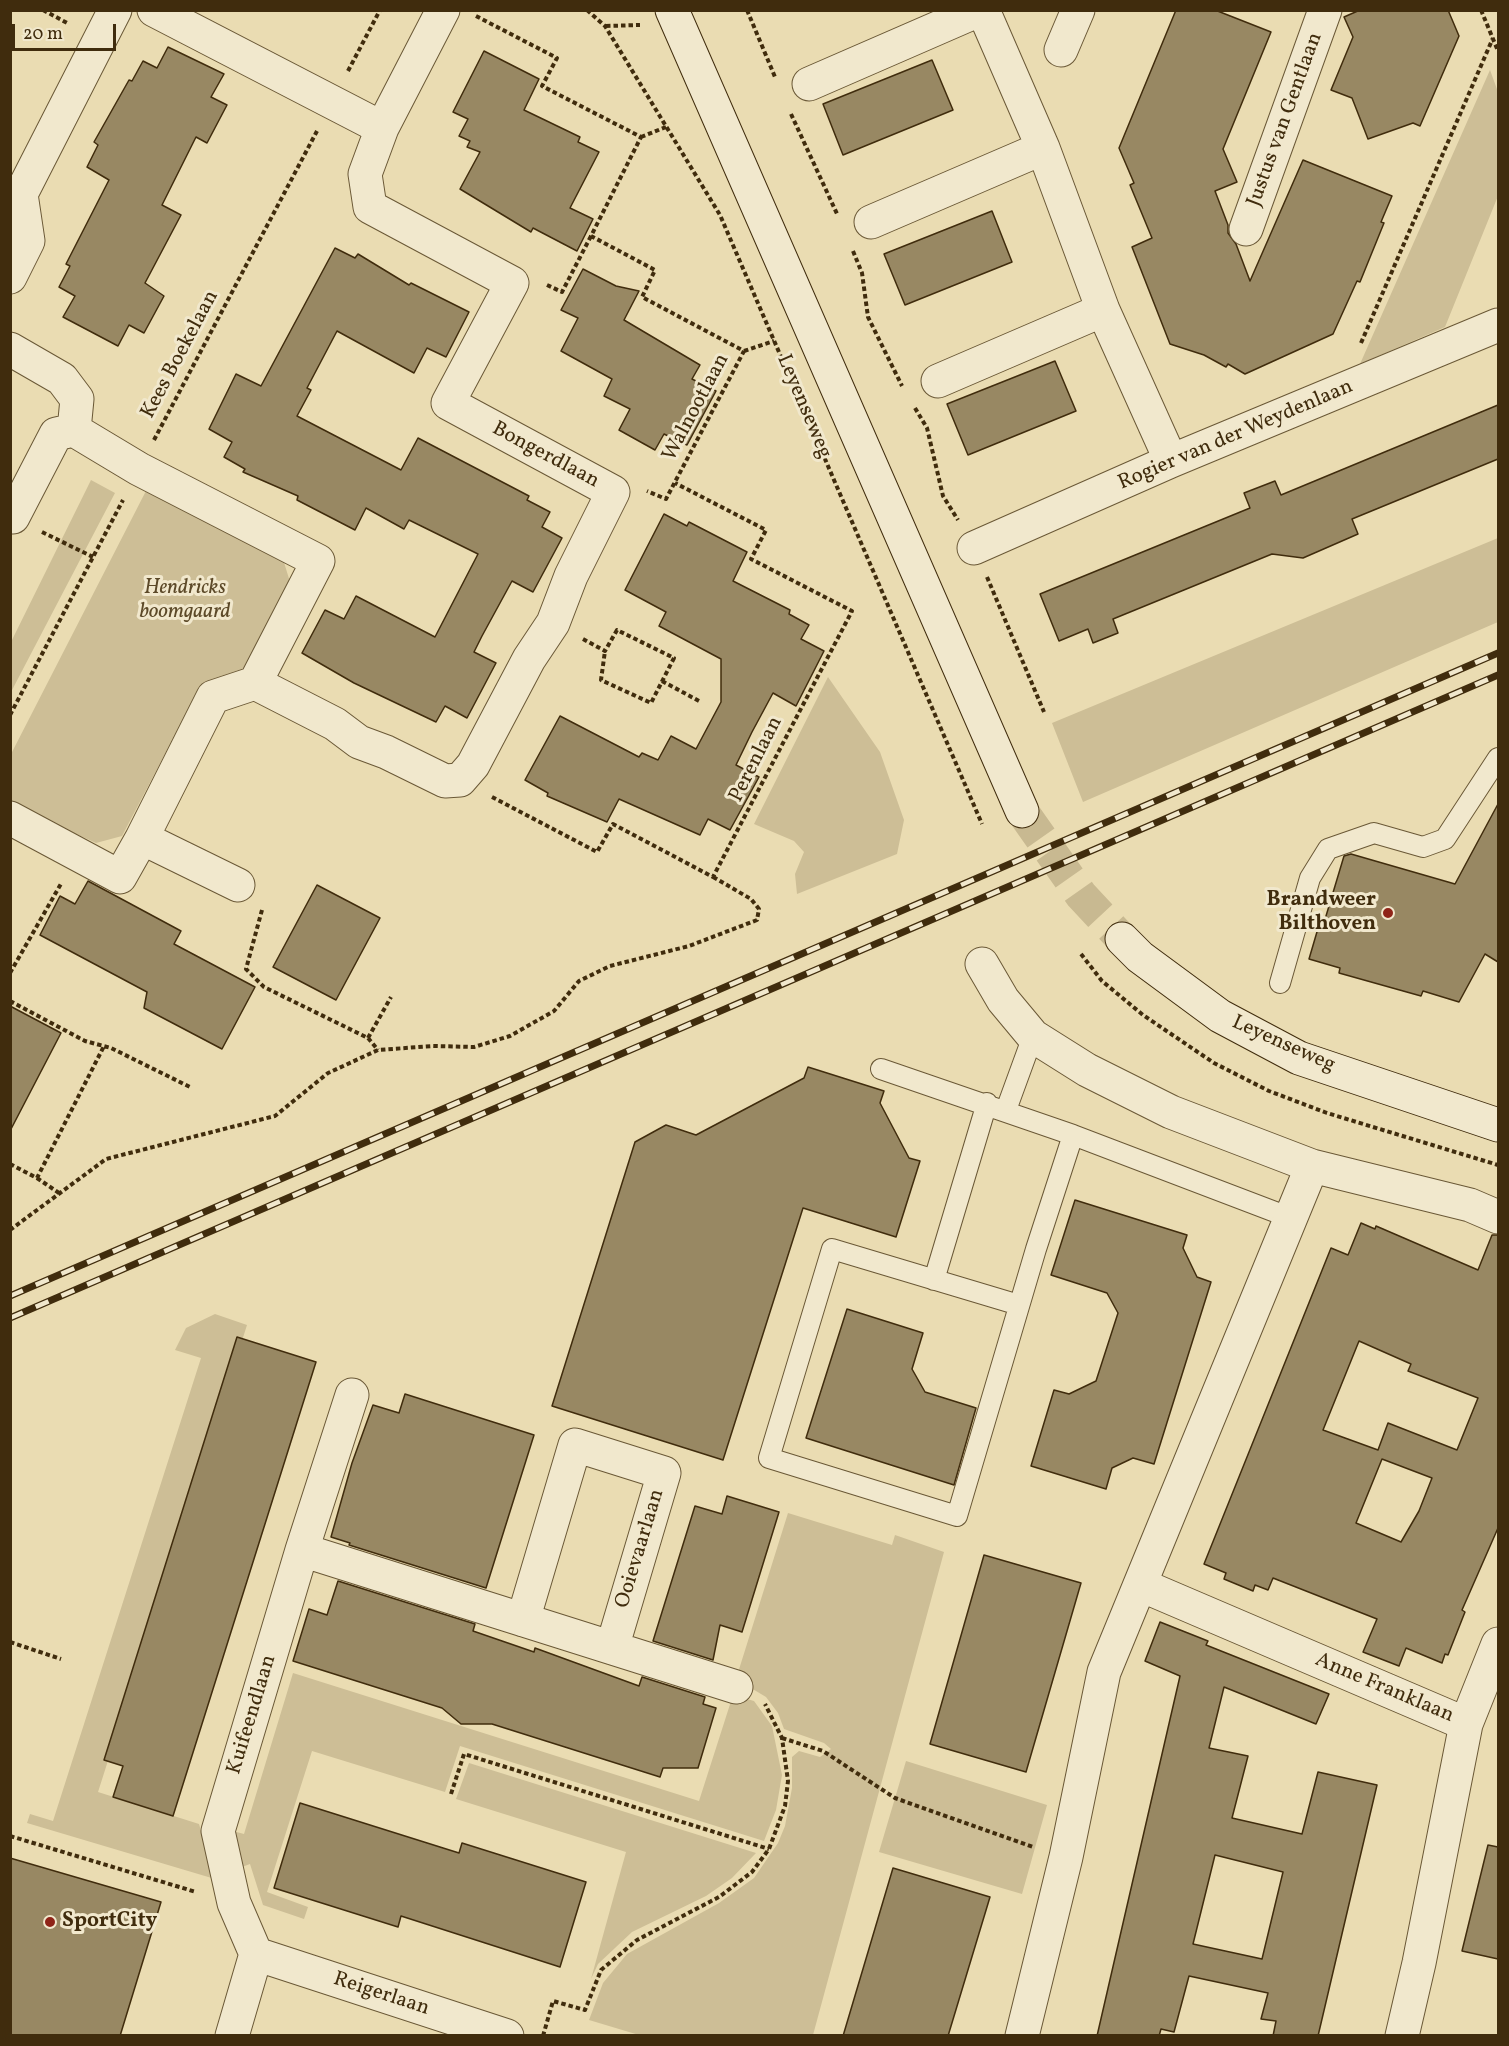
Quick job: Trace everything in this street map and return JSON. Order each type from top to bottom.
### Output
[{"type":"street","points":[[10,277],[28,242],[16,191],[115,10]]},
{"type":"street","points":[[154,10],[331,104],[382,128]]},
{"type":"street","points":[[443,10],[382,128],[365,174],[370,207],[512,283]]},
{"type":"street","name":"Leyenseweg","points":[[672,10],[1022,811]]},
{"type":"street","points":[[791,91],[981,10],[1043,148],[1103,310],[1171,461]]},
{"type":"street","points":[[1060,50],[1078,10]]},
{"type":"street","name":"Justus van Gentlaan","points":[[1246,229],[1326,10]]},
{"type":"street","points":[[854,229],[1043,148]]},
{"type":"street","name":"Bongerdlaan","points":[[460,780],[473,765],[529,659],[553,623],[571,576],[612,492],[448,403],[512,283]]},
{"type":"street","points":[[938,381],[1103,310]]},
{"type":"street","name":"Rogier van der Weydenlaan","points":[[974,548],[1171,461],[1498,325]]},
{"type":"street","points":[[10,349],[62,379],[77,399],[74,430]]},
{"type":"street","points":[[10,818],[120,877],[213,697],[255,682],[318,561],[139,469],[74,430],[56,435],[13,517]]},
{"type":"street","points":[[255,682],[335,724],[358,742],[386,752],[445,781],[460,780]]},
{"type":"street","points":[[142,838],[238,885]]},
{"type":"street","name":"Leyenseweg","points":[[1122,939],[1167,978],[1220,1016],[1299,1058],[1498,1125]]},
{"type":"street","points":[[982,964],[1003,1000],[1033,1036],[1087,1070],[1171,1112],[1312,1166],[1470,1205],[1498,1217]]},
{"type":"street","points":[[1022,2036],[1066,1857],[1104,1672],[1312,1166]]},
{"type":"street","name":"Kuifeendlaan","points":[[256,1954],[234,1903],[218,1831],[302,1550],[352,1395]]},
{"type":"street","name":"Ooievaarlaan","points":[[523,1620],[575,1445],[664,1473],[612,1648]]},
{"type":"street","points":[[302,1550],[736,1687]]},
{"type":"street","name":"Anne Franklaan","points":[[1141,1585],[1466,1724],[1419,1963],[1402,2036]]},
{"type":"street","points":[[1466,1724],[1498,1644]]},
{"type":"street","points":[[232,2036],[256,1954]]},
{"type":"street","name":"Reigerlaan","points":[[256,1954],[507,2036]]},
{"type":"lane","points":[[1280,983],[1310,878],[1328,849],[1374,833],[1423,847],[1445,839],[1498,758]]},
{"type":"lane","points":[[1006,1110],[1033,1036]]},
{"type":"lane","points":[[881,1069],[987,1103],[1291,1218]]},
{"type":"lane","points":[[934,1280],[987,1103]]},
{"type":"lane","points":[[1019,1305],[832,1249],[770,1458],[957,1516],[1019,1305],[1073,1135]]},
{"type":"path","name":"Kees Boekelaan","points":[[10,715],[380,10]]},
{"type":"path","points":[[465,10],[556,58],[542,86],[641,136]]},
{"type":"path","name":"Leyenseweg","points":[[587,10],[605,26],[720,215],[982,824]]},
{"type":"path","points":[[747,10],[791,91],[854,229],[868,317],[906,393]]},
{"type":"path","points":[[1481,10],[1498,51]]},
{"type":"path","points":[[1358,385],[1351,367],[1493,38]]},
{"type":"path","points":[[512,283],[531,277],[562,292],[641,136],[666,127]]},
{"type":"path","name":"Walnootlaan","points":[[591,236],[655,270],[642,297],[744,351],[675,483]]},
{"type":"path","points":[[744,351],[774,341]]},
{"type":"path","points":[[911,402],[927,428],[943,496],[974,548],[1044,712]]},
{"type":"path","name":"Perenlaan","points":[[675,483],[766,530],[751,558],[852,611],[713,877]]},
{"type":"path","points":[[13,517],[93,557]]},
{"type":"path","points":[[553,623],[605,651]]},
{"type":"path","points":[[617,630],[674,658],[651,703],[601,680],[605,651],[617,630]]},
{"type":"path","points":[[662,681],[699,700]]},
{"type":"path","points":[[10,1230],[106,1159],[275,1116],[328,1073],[378,1050],[434,1046],[474,1047],[510,1036],[554,1011],[579,981],[610,966],[689,946],[757,920],[759,909],[751,899],[613,824],[597,852],[460,780]]},
{"type":"path","points":[[10,973],[77,854]]},
{"type":"path","points":[[238,885],[264,903],[246,969],[264,987],[368,1038],[378,1050]]},
{"type":"path","points":[[368,1038],[391,997]]},
{"type":"path","points":[[10,1001],[85,1041],[104,1046],[190,1087]]},
{"type":"path","points":[[38,1178],[104,1046]]},
{"type":"path","points":[[10,1164],[38,1178],[59,1193]]},
{"type":"path","points":[[10,1642],[61,1659]]},
{"type":"path","points":[[543,2036],[553,2001],[585,2010],[602,1970],[637,1940],[719,1897],[752,1872],[769,1849],[785,1806],[788,1781],[782,1738],[768,1707],[756,1696],[736,1687]]},
{"type":"path","points":[[782,1738],[823,1751],[895,1798],[1066,1857]]},
{"type":"path","points":[[451,1794],[464,1754],[769,1849]]},
{"type":"path","points":[[10,1836],[234,1903]]},
{"type":"green space","points":[[1490,70],[1498,92],[1498,196],[1445,327],[1360,364]]},
{"type":"green space","points":[[91,480],[115,493],[11,692],[11,642]]},
{"type":"green space","name":"Hendricks boomgaard","points":[[148,487],[282,556],[291,585],[246,669],[201,685],[122,836],[96,843],[11,804],[10,756]]},
{"type":"green space","points":[[1498,538],[1498,622],[1083,802],[1052,723]]},
{"type":"green space","points":[[828,677],[880,752],[904,820],[897,854],[797,894],[795,874],[804,852],[794,841],[754,824]]},
{"type":"green space","points":[[215,1314],[247,1325],[98,1792],[199,1824],[215,1879],[27,1823],[30,1814],[53,1821],[201,1358],[175,1350],[186,1328]]},
{"type":"green space","points":[[788,1513],[892,1545],[895,1535],[944,1552],[813,2035],[639,2035],[589,2020],[603,1983],[627,1954],[719,1903],[754,1878],[778,1843],[785,1826],[792,1788],[792,1757],[799,1751],[820,1757],[831,1749],[824,1743],[784,1729],[778,1713],[766,1697],[736,1679]]},
{"type":"green space","points":[[293,1673],[699,1801],[733,1695],[754,1701],[772,1726],[782,1775],[776,1810],[764,1841],[460,1746],[445,1792],[312,1751],[267,1892],[308,1907],[304,1919],[263,1905],[250,1864],[239,1868],[229,1830],[244,1834]]},
{"type":"green space","points":[[906,1761],[1047,1805],[1022,1894],[879,1852]]},
{"type":"green space","points":[[469,1763],[756,1853],[732,1878],[706,1896],[632,1932],[598,1964],[591,1979],[626,1852],[456,1799]]},
{"type":"building","points":[[1176,10],[1215,10],[1271,32],[1223,149],[1237,182],[1215,191],[1228,225],[1228,233],[1236,244],[1250,281],[1303,160],[1392,196],[1381,222],[1384,223],[1360,282],[1357,281],[1333,334],[1245,374],[1228,364],[1226,367],[1204,355],[1170,344],[1132,247],[1152,238],[1130,185],[1134,183],[1119,148]]},
{"type":"building","points":[[1360,10],[1448,10],[1459,36],[1420,126],[1413,123],[1368,139],[1352,98],[1331,90],[1353,37],[1344,17]]},
{"type":"building","points":[[168,47],[224,74],[211,97],[227,105],[207,143],[196,137],[162,205],[181,215],[145,283],[164,296],[144,333],[129,325],[118,346],[63,317],[75,296],[59,287],[70,266],[66,264],[109,180],[87,167],[98,145],[94,142],[129,80],[132,81],[143,61],[157,68]]},
{"type":"building","points":[[484,51],[539,79],[524,110],[580,137],[578,142],[599,152],[570,208],[593,219],[577,251],[533,228],[531,232],[460,189],[480,152],[467,147],[470,141],[459,136],[468,119],[453,112]]},
{"type":"building","points":[[932,60],[953,110],[843,155],[823,104]]},
{"type":"building","points":[[992,211],[1012,262],[905,305],[884,254]]},
{"type":"building","points":[[335,248],[355,258],[358,254],[409,285],[411,283],[469,312],[446,357],[427,348],[414,373],[337,331],[307,388],[311,390],[297,416],[401,470],[418,438],[529,496],[527,500],[550,512],[542,527],[562,538],[533,592],[512,581],[482,636],[474,652],[496,663],[467,718],[445,706],[436,722],[354,683],[302,653],[325,610],[344,619],[356,596],[435,637],[478,554],[409,520],[404,529],[366,508],[355,530],[297,500],[298,496],[243,472],[245,469],[224,457],[232,442],[209,429],[236,374],[261,386]]},
{"type":"building","points":[[583,269],[616,286],[639,291],[624,320],[700,365],[692,379],[716,391],[687,445],[664,434],[655,450],[619,430],[630,409],[604,396],[612,379],[561,351],[578,318],[561,310]]},
{"type":"building","points":[[1055,361],[1076,411],[968,455],[947,404]]},
{"type":"building","points":[[1498,405],[1498,459],[1352,519],[1358,534],[1303,558],[1272,554],[1113,619],[1118,633],[1093,643],[1088,629],[1059,641],[1040,594],[1250,508],[1244,493],[1275,481],[1281,495]]},
{"type":"building","points":[[664,514],[687,526],[689,522],[747,552],[733,581],[790,610],[789,614],[809,625],[801,639],[824,651],[796,706],[773,693],[752,732],[736,765],[759,777],[730,830],[708,819],[700,835],[619,799],[607,822],[547,796],[548,793],[525,780],[560,716],[639,757],[642,753],[658,760],[671,736],[696,749],[721,702],[721,659],[659,626],[666,612],[625,590]]},
{"type":"building","points":[[1498,804],[1498,962],[1485,954],[1459,1002],[1423,991],[1421,996],[1339,973],[1340,968],[1309,959],[1319,925],[1323,926],[1344,856],[1351,854],[1455,884]]},
{"type":"building","points":[[88,881],[181,931],[174,944],[255,987],[222,1049],[144,1008],[147,992],[40,935],[60,896],[75,904]]},
{"type":"building","points":[[317,885],[380,918],[336,1000],[273,967]]},
{"type":"building","points":[[10,1006],[61,1033],[10,1131]]},
{"type":"building","points":[[808,1067],[884,1091],[880,1103],[909,1158],[920,1161],[896,1237],[803,1208],[723,1460],[552,1406],[635,1142],[666,1125],[696,1135],[804,1078]]},
{"type":"building","points":[[1075,1200],[1187,1235],[1183,1248],[1197,1277],[1211,1282],[1154,1464],[1133,1458],[1112,1468],[1106,1489],[1031,1466],[1054,1390],[1069,1394],[1096,1381],[1118,1313],[1107,1293],[1051,1275]]},
{"type":"building","points":[[1361,1223],[1375,1229],[1376,1226],[1478,1270],[1492,1235],[1498,1235],[1498,1528],[1462,1610],[1465,1612],[1448,1655],[1445,1654],[1442,1663],[1406,1648],[1399,1666],[1363,1652],[1377,1619],[1273,1578],[1268,1590],[1255,1585],[1253,1591],[1224,1579],[1226,1573],[1204,1564],[1331,1248],[1348,1255]],"holes":[[[1359,1341],[1411,1364],[1408,1371],[1478,1398],[1457,1450],[1388,1423],[1378,1450],[1323,1430]],[[1382,1459],[1432,1478],[1419,1511],[1401,1542],[1356,1523]]]},
{"type":"building","points":[[847,1309],[923,1333],[912,1369],[925,1392],[976,1408],[954,1485],[806,1438]]},
{"type":"building","points":[[237,1337],[316,1362],[173,1816],[113,1797],[123,1766],[104,1760]]},
{"type":"building","points":[[405,1394],[534,1435],[486,1588],[349,1545],[350,1543],[331,1537],[352,1463],[373,1405],[399,1413]]},
{"type":"building","points":[[727,1496],[779,1512],[742,1632],[720,1625],[713,1660],[653,1641],[695,1506],[722,1514]]},
{"type":"building","points":[[984,1555],[1081,1583],[1026,1772],[930,1744]]},
{"type":"building","points":[[338,1581],[475,1624],[473,1631],[534,1652],[535,1648],[639,1686],[642,1677],[705,1697],[703,1704],[716,1708],[698,1768],[663,1768],[660,1777],[492,1724],[461,1724],[442,1708],[293,1661],[309,1609],[327,1615]]},
{"type":"building","points":[[1160,1622],[1208,1641],[1206,1645],[1329,1694],[1316,1724],[1224,1687],[1209,1748],[1248,1756],[1232,1818],[1302,1834],[1318,1772],[1377,1785],[1318,2036],[1273,2036],[1276,2021],[1261,2019],[1268,1993],[1189,1976],[1174,2032],[1161,2029],[1159,2036],[1097,2036],[1180,1676],[1145,1661]],"holes":[[[1215,1855],[1283,1872],[1262,1959],[1193,1944]]]},
{"type":"building","points":[[300,1803],[459,1853],[462,1843],[586,1882],[560,1967],[401,1916],[398,1927],[274,1888]]},
{"type":"building","points":[[1488,1845],[1498,1847],[1498,1959],[1462,1951]]},
{"type":"building","points":[[10,1858],[161,1902],[120,2036],[10,2036]]},
{"type":"building","points":[[893,1868],[990,1897],[948,2036],[843,2036]]},
{"type":"tunnel","points":[[1022,811],[1081,895],[1122,939]]},
{"type":"railway","points":[[10,1296],[1498,653]]},
{"type":"railway","points":[[10,1318],[1498,675]]},
{"type":"place","name":"Brandweer Bilthoven","points":[[1388,913]]},
{"type":"place","name":"SportCity","points":[[50,1922]]}]
